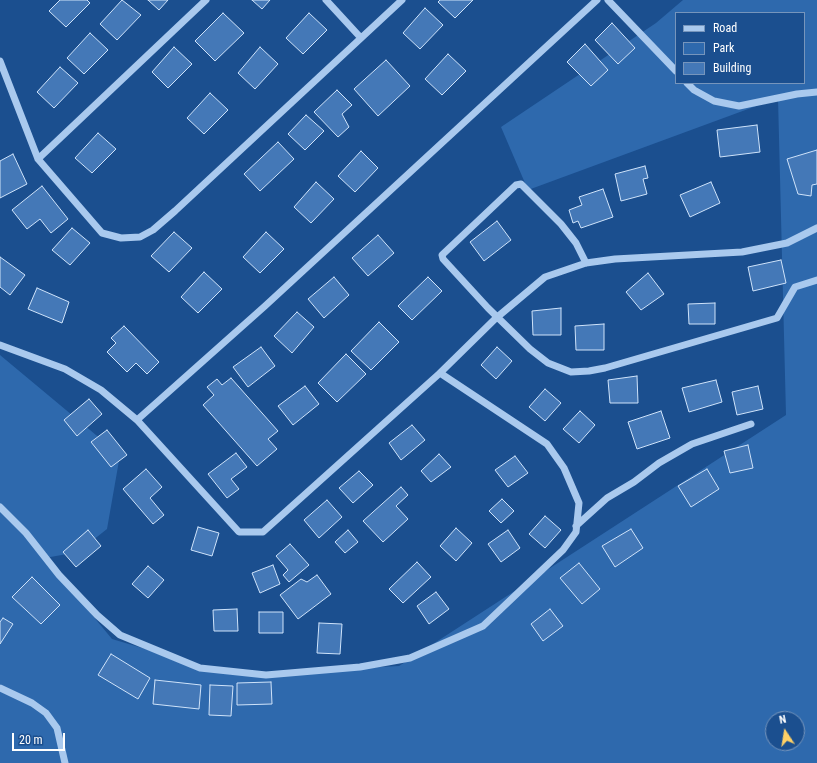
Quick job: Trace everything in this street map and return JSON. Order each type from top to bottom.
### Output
[{"type":"street","points":[[38,159],[206,0]]},
{"type":"street","points":[[326,0],[361,38]]},
{"type":"street","points":[[0,61],[38,159],[102,233],[121,238],[140,237],[153,230],[175,211],[402,0]]},
{"type":"street","points":[[137,420],[265,306],[597,0]]},
{"type":"street","points":[[608,0],[675,70]]},
{"type":"street","points":[[688,84],[694,90],[714,101],[739,106],[797,94],[817,92]]},
{"type":"street","points":[[586,263],[576,243],[561,224],[521,184],[516,185],[442,254],[443,259],[530,349],[548,363],[571,372],[589,371],[738,331],[778,318],[795,287],[817,280]]},
{"type":"street","points":[[0,345],[65,369],[101,390],[137,420],[239,532],[262,532],[440,373],[498,317],[545,277],[586,263],[615,258],[742,252],[787,243],[817,228]]},
{"type":"street","points":[[0,507],[26,533],[59,575],[97,615],[120,635],[200,668],[266,675],[360,667],[410,658],[483,626],[563,550],[576,532],[578,503],[564,468],[547,444],[440,373]]},
{"type":"street","points":[[576,526],[607,498],[634,482],[659,463],[692,444],[751,424]]},
{"type":"street","points":[[0,688],[32,703],[46,713],[57,728],[65,763]]},
{"type":"green space","points":[[683,0],[817,0],[817,763],[0,763],[0,355],[120,455],[107,529],[78,552],[45,558],[112,639],[233,675],[399,666],[786,415],[778,98],[528,190],[501,127],[656,23]]},
{"type":"building","points":[[60,0],[87,0],[90,3],[66,27],[49,11]]},
{"type":"building","points":[[122,0],[141,15],[117,40],[100,24]]},
{"type":"building","points":[[148,0],[168,0],[159,10]]},
{"type":"building","points":[[252,0],[270,0],[262,9]]},
{"type":"building","points":[[440,0],[473,0],[455,18],[438,2]]},
{"type":"building","points":[[425,8],[443,25],[420,49],[403,33]]},
{"type":"building","points":[[223,13],[244,33],[215,61],[195,41]]},
{"type":"building","points":[[309,13],[327,30],[303,54],[286,38]]},
{"type":"building","points":[[612,23],[635,48],[618,64],[595,40]]},
{"type":"building","points":[[90,33],[108,50],[84,74],[67,58]]},
{"type":"building","points":[[585,44],[608,70],[591,86],[567,62]]},
{"type":"building","points":[[174,47],[192,64],[168,88],[152,72]]},
{"type":"building","points":[[260,47],[278,64],[255,89],[238,73]]},
{"type":"building","points":[[448,54],[466,71],[442,95],[425,79]]},
{"type":"building","points":[[386,60],[410,86],[378,116],[354,89]]},
{"type":"building","points":[[60,67],[78,83],[54,108],[37,92]]},
{"type":"building","points":[[337,90],[352,105],[342,114],[349,127],[338,137],[314,112]]},
{"type":"building","points":[[210,93],[228,110],[204,134],[187,118]]},
{"type":"building","points":[[306,115],[324,131],[305,150],[288,134]]},
{"type":"building","points":[[757,125],[760,152],[720,157],[717,130]]},
{"type":"building","points":[[98,133],[116,149],[92,173],[75,158]]},
{"type":"building","points":[[278,142],[294,159],[260,191],[244,174]]},
{"type":"building","points":[[817,150],[817,184],[812,185],[811,196],[798,194],[787,159]]},
{"type":"building","points":[[361,151],[378,168],[355,192],[338,176]]},
{"type":"building","points":[[13,154],[27,184],[0,198],[0,161]]},
{"type":"building","points":[[645,166],[648,178],[643,179],[647,194],[621,201],[615,174]]},
{"type":"building","points":[[316,182],[334,199],[311,223],[294,207]]},
{"type":"building","points":[[711,182],[720,203],[690,217],[680,195]]},
{"type":"building","points":[[42,186],[68,219],[51,233],[40,219],[27,229],[12,210]]},
{"type":"building","points":[[603,189],[613,217],[581,228],[578,221],[573,223],[569,210],[582,205],[579,197]]},
{"type":"building","points":[[497,221],[511,240],[484,261],[470,242]]},
{"type":"building","points":[[72,228],[90,243],[70,265],[52,250]]},
{"type":"building","points":[[174,232],[192,248],[169,272],[151,256]]},
{"type":"building","points":[[266,232],[284,249],[260,273],[243,257]]},
{"type":"building","points":[[378,235],[394,253],[368,276],[352,258]]},
{"type":"building","points":[[0,257],[25,275],[10,295],[0,287]]},
{"type":"building","points":[[781,260],[786,283],[753,291],[748,267]]},
{"type":"building","points":[[204,272],[222,289],[198,313],[181,297]]},
{"type":"building","points":[[648,273],[664,294],[641,310],[626,292]]},
{"type":"building","points":[[334,277],[349,295],[324,318],[308,299]]},
{"type":"building","points":[[428,277],[442,291],[412,320],[398,306]]},
{"type":"building","points":[[37,288],[69,302],[62,323],[28,309]]},
{"type":"building","points":[[715,303],[715,324],[689,324],[688,304]]},
{"type":"building","points":[[561,308],[561,335],[533,335],[532,311]]},
{"type":"building","points":[[297,312],[314,327],[292,353],[274,336]]},
{"type":"building","points":[[379,322],[399,342],[371,370],[351,351]]},
{"type":"building","points":[[604,324],[604,350],[576,350],[575,326]]},
{"type":"building","points":[[124,326],[159,362],[147,374],[136,363],[127,372],[107,352],[116,343],[111,338]]},
{"type":"building","points":[[261,347],[275,366],[248,387],[233,367]]},
{"type":"building","points":[[497,347],[512,361],[496,379],[481,365]]},
{"type":"building","points":[[346,354],[366,374],[337,402],[318,383]]},
{"type":"building","points":[[637,376],[638,403],[610,403],[608,380]]},
{"type":"building","points":[[231,378],[278,431],[268,439],[277,449],[257,466],[203,405],[214,395],[207,387],[217,379],[222,385]]},
{"type":"building","points":[[716,380],[722,402],[689,412],[682,388]]},
{"type":"building","points":[[305,386],[319,404],[293,425],[278,406]]},
{"type":"building","points":[[758,386],[763,409],[737,415],[732,392]]},
{"type":"building","points":[[545,389],[561,403],[545,421],[529,407]]},
{"type":"building","points":[[89,399],[102,414],[77,436],[64,420]]},
{"type":"building","points":[[580,411],[595,425],[579,443],[563,429]]},
{"type":"building","points":[[661,411],[670,438],[637,449],[628,422]]},
{"type":"building","points":[[412,425],[425,440],[401,460],[389,443]]},
{"type":"building","points":[[107,430],[127,455],[111,467],[91,442]]},
{"type":"building","points":[[748,445],[753,468],[730,473],[724,451]]},
{"type":"building","points":[[236,453],[247,467],[231,479],[239,489],[227,498],[208,474]]},
{"type":"building","points":[[439,454],[451,467],[431,482],[421,471]]},
{"type":"building","points":[[515,456],[528,473],[508,487],[495,470]]},
{"type":"building","points":[[146,469],[162,487],[150,498],[164,515],[153,524],[123,489]]},
{"type":"building","points":[[707,469],[719,489],[691,507],[678,486]]},
{"type":"building","points":[[359,471],[373,485],[353,503],[339,488]]},
{"type":"building","points":[[401,487],[408,495],[396,506],[408,519],[383,542],[363,521]]},
{"type":"building","points":[[502,499],[514,511],[501,523],[489,511]]},
{"type":"building","points":[[327,500],[342,517],[319,538],[304,520]]},
{"type":"building","points":[[545,516],[561,530],[545,548],[529,534]]},
{"type":"building","points":[[198,527],[219,533],[212,556],[191,550]]},
{"type":"building","points":[[456,528],[472,543],[456,561],[440,546]]},
{"type":"building","points":[[631,529],[643,548],[615,567],[602,546]]},
{"type":"building","points":[[88,530],[101,546],[76,567],[63,552]]},
{"type":"building","points":[[348,530],[358,542],[345,553],[335,542]]},
{"type":"building","points":[[508,530],[520,548],[501,562],[488,544]]},
{"type":"building","points":[[290,544],[309,565],[289,582],[283,575],[288,570],[276,556]]},
{"type":"building","points":[[417,562],[431,577],[403,603],[389,589]]},
{"type":"building","points":[[579,563],[600,589],[582,604],[560,578]]},
{"type":"building","points":[[273,565],[280,584],[260,593],[252,573]]},
{"type":"building","points":[[148,566],[164,580],[148,598],[132,584]]},
{"type":"building","points":[[317,575],[331,594],[298,619],[280,595],[301,579],[307,582]]},
{"type":"building","points":[[32,577],[60,605],[41,624],[12,597]]},
{"type":"building","points":[[436,592],[449,609],[429,624],[417,606]]},
{"type":"building","points":[[237,609],[238,631],[214,631],[213,610]]},
{"type":"building","points":[[550,609],[563,626],[543,641],[531,624]]},
{"type":"building","points":[[259,612],[283,612],[283,633],[259,633]]},
{"type":"building","points":[[3,618],[13,624],[0,644],[0,622]]},
{"type":"building","points":[[319,623],[342,624],[340,654],[317,653]]},
{"type":"building","points":[[111,654],[150,678],[138,699],[98,675]]},
{"type":"building","points":[[155,680],[201,685],[199,709],[153,704]]},
{"type":"building","points":[[271,682],[272,704],[237,705],[237,683]]},
{"type":"building","points":[[210,685],[233,686],[231,716],[209,715]]}]
